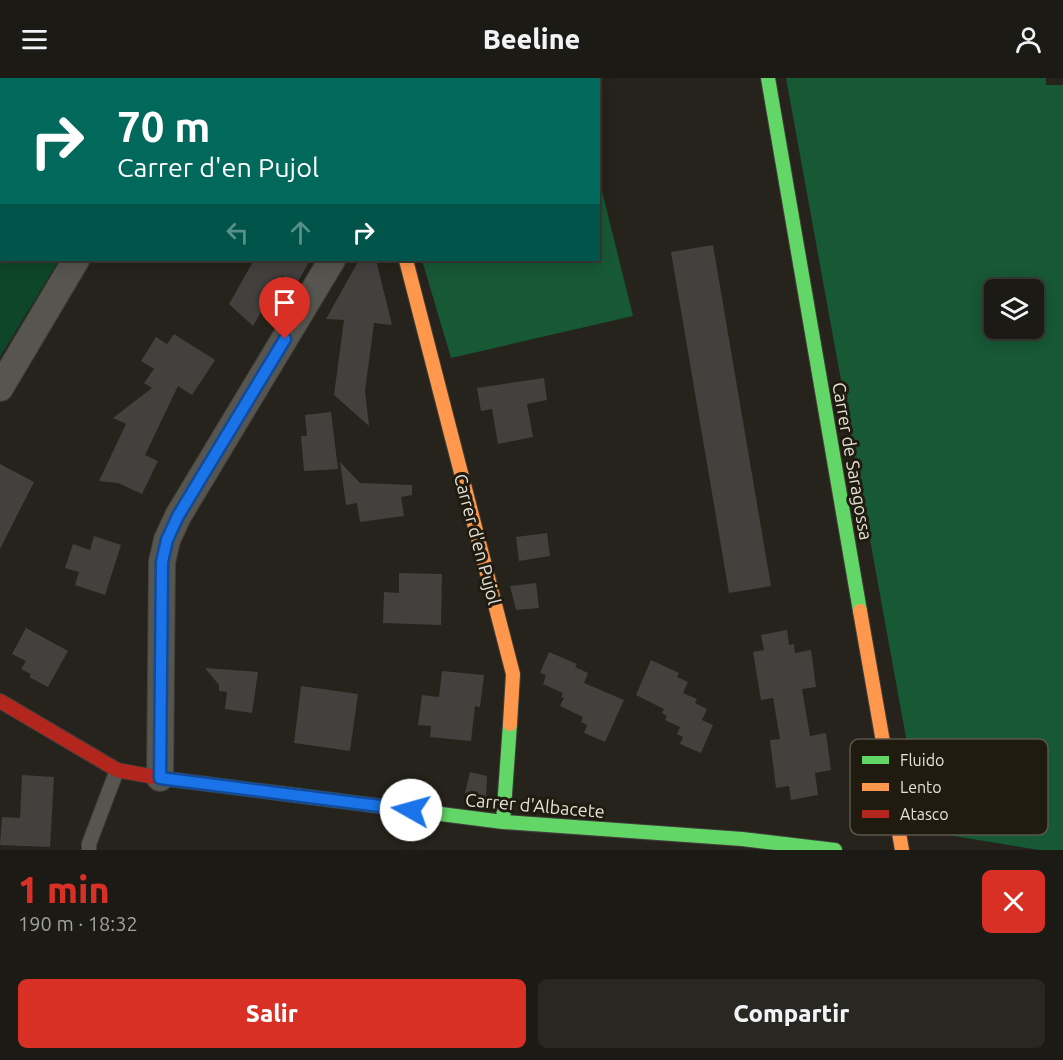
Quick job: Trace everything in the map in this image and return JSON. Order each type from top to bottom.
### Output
[{"type":"street","name":"Carrer de Saragossa","points":[[768,78],[883,739]]},
{"type":"street","points":[[0,388],[75,261]]},
{"type":"street","points":[[160,778],[162,562],[167,540],[178,516],[331,261]]},
{"type":"street","name":"Carrer d'en Pujol","points":[[406,261],[513,674],[503,822]]},
{"type":"street","name":"Carrer d'Albacete","points":[[0,701],[117,770],[160,778],[503,822],[742,839],[835,850]]},
{"type":"street","name":"Carrer de Saragossa","points":[[899,835],[902,850]]},
{"type":"lane","points":[[89,850],[89,844],[117,770]]},
{"type":"green space","points":[[786,78],[1046,78],[1046,85],[1063,85],[1063,850],[1039,850],[947,835],[1048,835],[1048,739],[906,739]]},
{"type":"green space","points":[[600,183],[633,316],[451,358],[422,261],[600,261]]},
{"type":"green space","points":[[0,261],[58,261],[0,357]]},
{"type":"building","points":[[713,245],[771,586],[729,593],[671,252]]},
{"type":"building","points":[[253,261],[309,261],[296,285],[282,276],[253,326],[229,304]]},
{"type":"building","points":[[358,261],[376,261],[392,325],[374,323],[365,391],[369,426],[334,395],[344,320],[326,319]]},
{"type":"building","points":[[174,334],[215,360],[192,395],[178,386],[145,455],[158,461],[142,494],[118,483],[99,481],[126,424],[113,418],[152,388],[144,383],[154,369],[141,361],[156,337],[167,344]]},
{"type":"building","points":[[544,378],[547,400],[527,404],[533,437],[498,444],[492,409],[481,411],[477,388]]},
{"type":"building","points":[[331,412],[338,469],[304,471],[301,436],[307,436],[305,415]]},
{"type":"building","points":[[340,462],[360,483],[412,485],[412,495],[401,497],[404,516],[360,522],[357,503],[346,505]]},
{"type":"building","points":[[0,464],[34,482],[0,549]]},
{"type":"building","points":[[547,533],[550,556],[519,561],[516,537]]},
{"type":"building","points":[[94,536],[121,545],[105,595],[75,585],[79,572],[65,568],[73,544],[90,550]]},
{"type":"building","points":[[399,573],[442,574],[441,625],[383,623],[384,592],[399,593]]},
{"type":"building","points":[[536,583],[539,608],[516,610],[510,586]]},
{"type":"building","points":[[26,628],[68,651],[48,687],[29,677],[31,674],[21,669],[26,661],[12,654]]},
{"type":"building","points":[[787,630],[789,645],[794,644],[795,653],[811,650],[816,687],[802,689],[810,736],[826,733],[831,770],[815,773],[818,795],[791,800],[789,786],[776,788],[770,740],[780,739],[773,698],[761,700],[753,652],[764,650],[761,635]]},
{"type":"building","points":[[549,652],[577,664],[575,667],[588,673],[584,683],[624,700],[605,742],[584,733],[587,725],[581,722],[583,717],[560,706],[564,698],[561,697],[563,693],[543,684],[546,675],[540,673]]},
{"type":"building","points":[[651,660],[679,673],[677,677],[688,682],[683,693],[697,699],[695,703],[707,709],[702,720],[713,725],[701,753],[680,744],[683,737],[677,734],[680,727],[665,720],[667,716],[662,713],[664,709],[636,695]]},
{"type":"building","points":[[205,668],[258,672],[252,713],[225,709],[227,692],[219,691],[219,685]]},
{"type":"building","points":[[442,671],[484,675],[480,707],[475,706],[471,741],[430,737],[431,726],[418,725],[422,695],[439,697]]},
{"type":"building","points":[[301,686],[358,694],[350,751],[294,743]]},
{"type":"building","points":[[470,772],[487,776],[486,798],[465,793]]},
{"type":"building","points":[[22,775],[54,777],[50,847],[0,845],[2,817],[20,818]]},
{"type":"traffic: fast","points":[[768,78],[860,611]]},
{"type":"traffic: fast","points":[[503,822],[510,724]]},
{"type":"traffic: fast","points":[[278,793],[503,822],[742,839],[835,850]]},
{"type":"traffic: slow","points":[[406,261],[513,674],[510,724]]},
{"type":"traffic: slow","points":[[860,611],[882,739]]},
{"type":"traffic: slow","points":[[899,835],[902,850]]},
{"type":"traffic: jam","points":[[0,701],[117,770],[160,778],[278,793]]},
{"type":"route","points":[[285,339],[178,516],[167,540],[162,562],[160,778],[411,810]]}]
